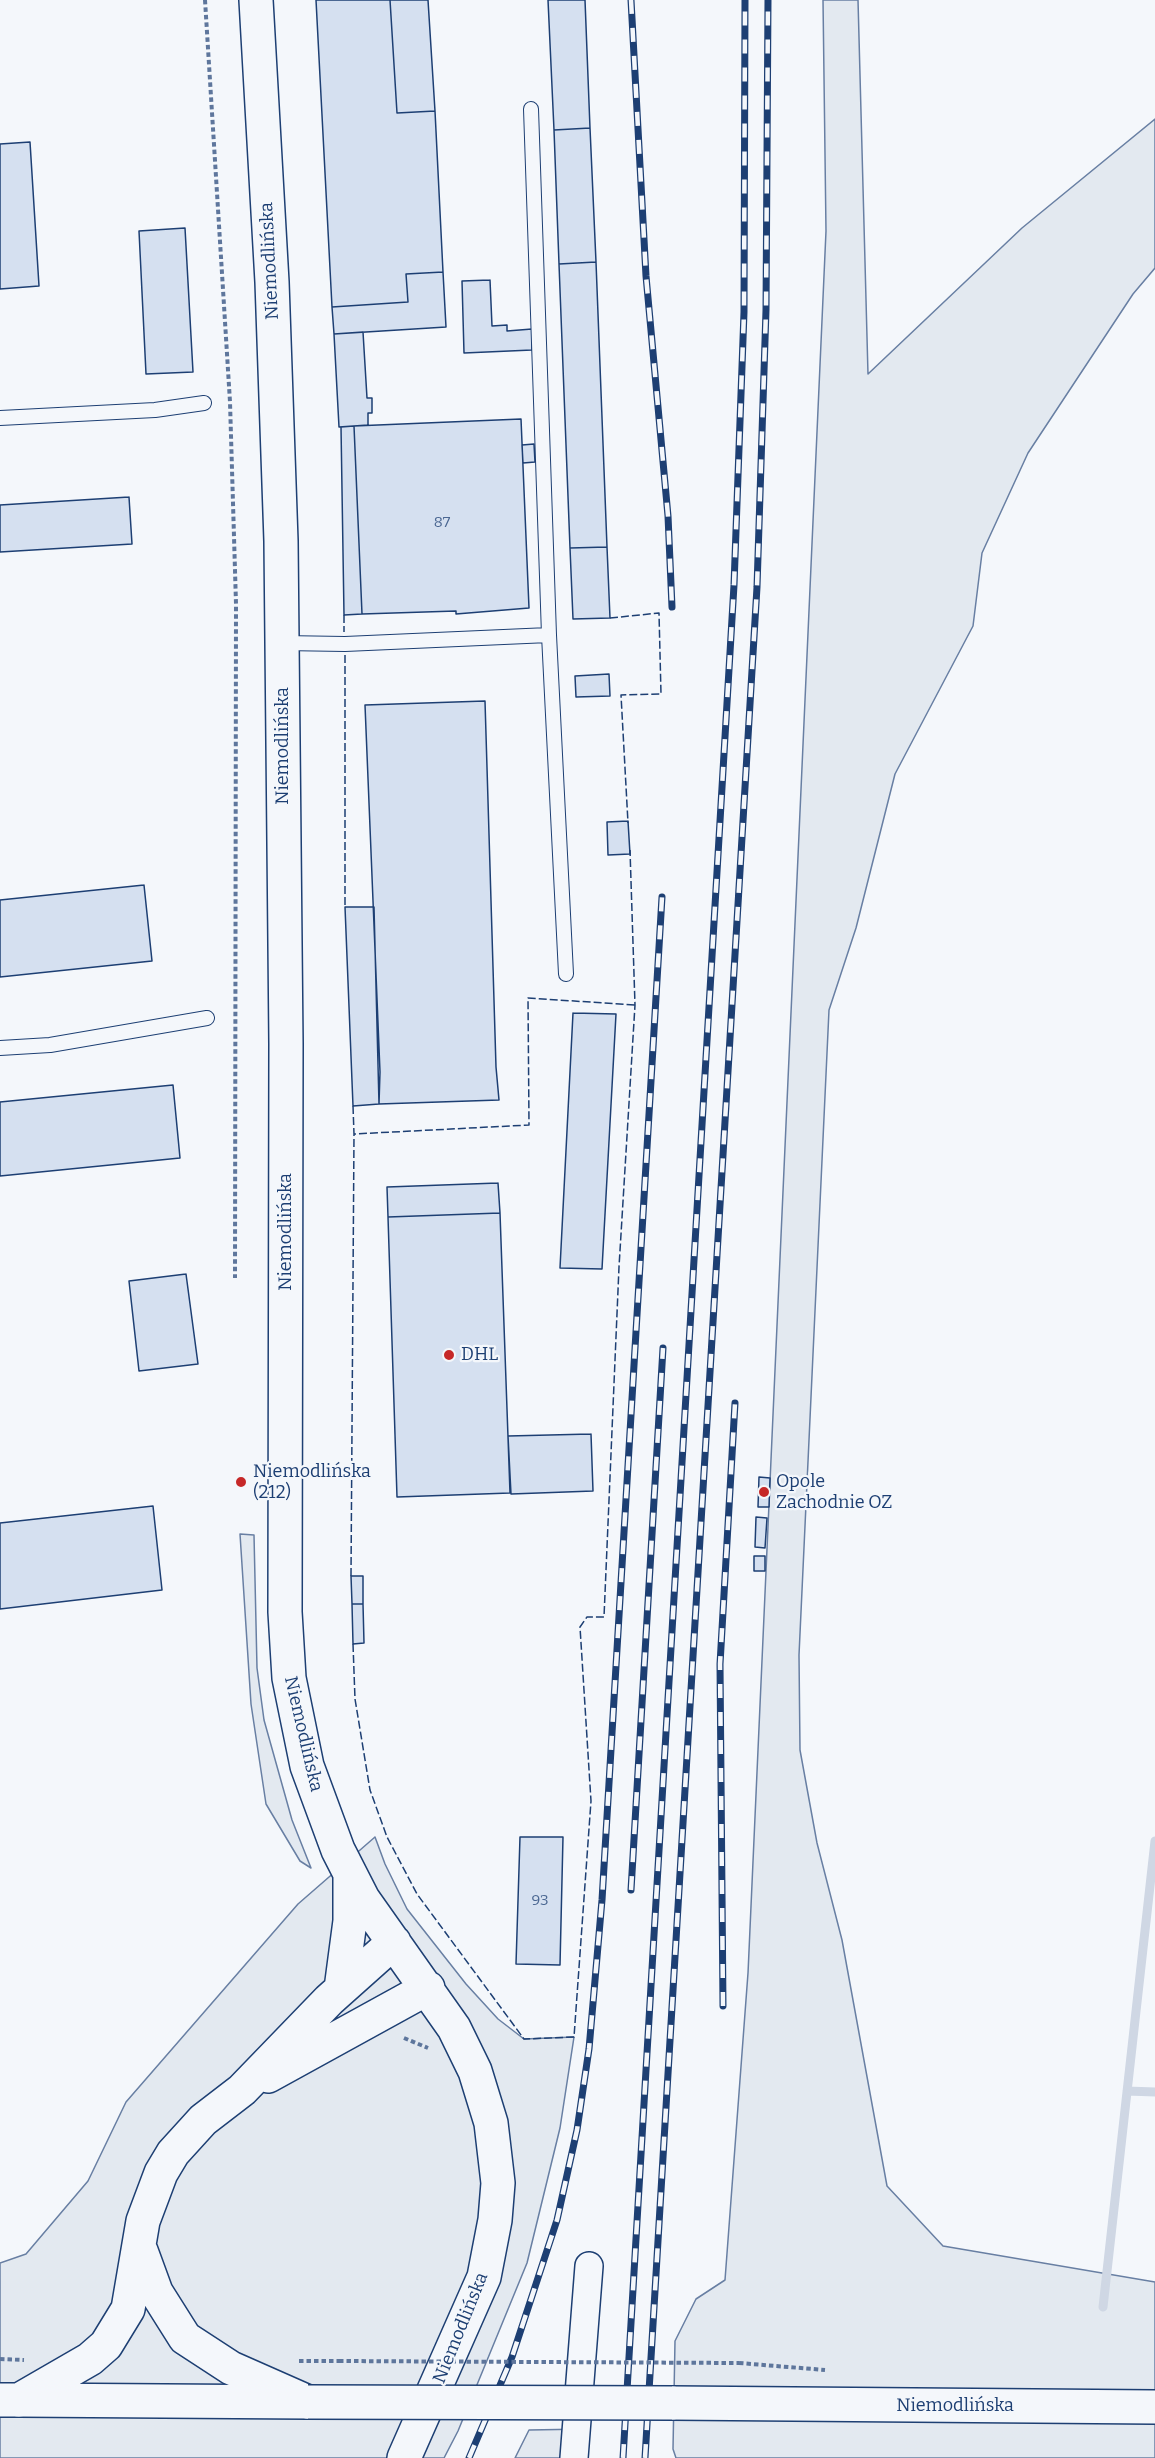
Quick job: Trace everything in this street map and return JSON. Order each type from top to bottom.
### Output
[{"type":"main road","name":"Niemodlińska","points":[[256,0],[272,282],[282,643],[286,1044],[286,1646],[295,1716],[307,1766],[326,1821],[363,1899],[428,1988],[454,2028],[476,2071],[491,2123],[498,2184],[495,2220],[484,2277],[462,2332],[404,2458]]},
{"type":"main road","points":[[341,1989],[350,1921],[350,1874]]},
{"type":"main road","points":[[10,2400],[90,2359],[106,2345],[128,2309],[150,2198],[173,2152],[203,2120],[242,2090],[341,1989],[394,1942]]},
{"type":"main road","points":[[242,2090],[428,1988]]},
{"type":"main road","points":[[139,2247],[156,2292],[185,2338],[231,2368],[308,2402]]},
{"type":"main road","name":"Niemodlińska","points":[[10,2400],[1155,2407]]},
{"type":"street","points":[[574,2458],[589,2266]]},
{"type":"lane","points":[[531,109],[549,635],[566,974]]},
{"type":"lane","points":[[0,418],[155,410],[204,403]]},
{"type":"lane","points":[[282,643],[345,644],[549,635]]},
{"type":"lane","points":[[0,1048],[50,1045],[207,1018]]},
{"type":"path","points":[[205,0],[230,402],[236,596],[236,1278]]},
{"type":"path","points":[[402,2038],[426,2047],[435,2054]]},
{"type":"path","points":[[416,2367],[421,2357]]},
{"type":"path","points":[[297,2361],[739,2363]]},
{"type":"shaded area","points":[[823,0],[858,0],[868,374],[1022,228],[1155,119],[1155,268],[1133,294],[1028,453],[982,553],[973,626],[895,774],[856,928],[829,1010],[799,1655],[800,1750],[817,1843],[842,1940],[887,2186],[943,2246],[1155,2282],[1155,2458],[676,2458],[673,2449],[675,2341],[696,2299],[725,2280],[748,1973],[826,231]]},
{"type":"shaded area","points":[[240,1534],[254,1535],[257,1668],[264,1720],[292,1820],[311,1868],[300,1861],[266,1804],[251,1704]]},
{"type":"shaded area","points":[[375,1837],[385,1864],[407,1909],[466,1984],[498,2019],[524,2039],[574,2037],[560,2128],[527,2263],[458,2431],[444,2458],[0,2458],[0,2263],[26,2254],[88,2181],[126,2102],[298,1904]]},
{"type":"shaded area","points":[[586,2429],[583,2458],[515,2458],[529,2430]]},
{"type":"building","points":[[316,0],[390,0],[397,113],[435,111],[443,272],[406,274],[408,302],[332,307]]},
{"type":"building","points":[[390,0],[428,0],[435,111],[397,113]]},
{"type":"building","points":[[548,0],[585,0],[590,128],[554,130]]},
{"type":"building","points":[[590,128],[596,262],[559,264],[554,130]]},
{"type":"building","points":[[30,142],[39,286],[0,289],[0,144]]},
{"type":"building","points":[[185,228],[193,372],[146,374],[139,231]]},
{"type":"building","points":[[596,262],[607,547],[570,548],[559,264]]},
{"type":"building","points":[[443,272],[446,327],[334,334],[332,307],[408,302],[406,274]]},
{"type":"building","points":[[490,280],[492,326],[507,325],[507,331],[532,329],[532,350],[464,353],[462,281]]},
{"type":"building","points":[[363,332],[367,398],[372,398],[372,413],[368,413],[368,425],[339,427],[334,334]]},
{"type":"building","points":[[521,419],[529,608],[456,614],[456,611],[362,614],[354,426]]},
{"type":"building","points":[[354,426],[362,614],[344,615],[341,427]]},
{"type":"building","points":[[534,444],[535,462],[523,463],[522,445]]},
{"type":"building","points":[[129,497],[132,544],[0,552],[0,505]]},
{"type":"building","points":[[607,547],[610,618],[573,619],[570,548]]},
{"type":"building","points":[[609,674],[610,696],[576,697],[575,676]]},
{"type":"building","points":[[485,701],[496,1067],[499,1100],[379,1104],[380,1072],[365,705]]},
{"type":"building","points":[[628,821],[630,854],[608,855],[607,822]]},
{"type":"building","points":[[144,885],[152,961],[0,977],[0,900]]},
{"type":"building","points":[[345,907],[374,907],[379,1104],[353,1106]]},
{"type":"building","points":[[573,1013],[616,1014],[602,1269],[560,1268]]},
{"type":"building","points":[[173,1085],[180,1158],[0,1176],[0,1102]]},
{"type":"building","points":[[498,1183],[500,1213],[388,1217],[387,1187]]},
{"type":"building","name":"DHL","points":[[500,1213],[510,1493],[397,1497],[388,1217]]},
{"type":"building","points":[[186,1274],[198,1364],[139,1371],[129,1281]]},
{"type":"building","points":[[591,1434],[593,1491],[511,1494],[508,1436]]},
{"type":"building","name":"Opole Zachodnie OZ","points":[[759,1477],[770,1478],[769,1507],[758,1507]]},
{"type":"building","points":[[153,1506],[162,1590],[0,1609],[0,1523]]},
{"type":"building","name":"Opole Zachodnie OZ","points":[[756,1517],[767,1518],[765,1548],[755,1547]]},
{"type":"building","name":"Opole Zachodnie OZ","points":[[754,1556],[765,1556],[765,1571],[754,1571]]},
{"type":"building","points":[[351,1576],[363,1576],[363,1604],[352,1604]]},
{"type":"building","points":[[352,1604],[363,1604],[364,1643],[353,1644]]},
{"type":"building","points":[[520,1837],[563,1837],[560,1965],[516,1964]]},
{"type":"waterway","points":[[1103,2307],[1155,1841]]},
{"type":"waterway","points":[[1127,2091],[1155,2092]]},
{"type":"railway","points":[[631,0],[646,276],[668,516],[672,607]]},
{"type":"railway","points":[[623,2458],[734,585],[744,312],[745,0]]},
{"type":"railway","points":[[645,2458],[757,587],[766,310],[768,0]]},
{"type":"railway","points":[[469,2458],[512,2357],[557,2220],[577,2130],[589,2049],[602,1900],[662,897]]},
{"type":"railway","points":[[631,1890],[663,1348]]},
{"type":"railway","points":[[723,2006],[720,1664],[735,1403]]},
{"type":"fence","points":[[610,618],[659,613],[661,694],[621,695],[628,823]]},
{"type":"fence","points":[[344,615],[344,632]]},
{"type":"fence","points":[[345,655],[345,907]]},
{"type":"fence","points":[[353,1644],[355,1699],[370,1790],[387,1837],[417,1894],[524,2039],[574,2037],[591,1801],[580,1627],[587,1617],[604,1617],[619,1267],[635,1005],[630,850]]},
{"type":"fence","points":[[353,1106],[354,1134],[529,1125],[528,998],[635,1005]]},
{"type":"fence","points":[[351,1576],[354,1134]]},
{"type":"place","name":"DHL","points":[[449,1355]]},
{"type":"place","name":"Niemodlińska (212)","points":[[241,1482]]},
{"type":"place","name":"Opole Zachodnie OZ","points":[[764,1492]]}]
